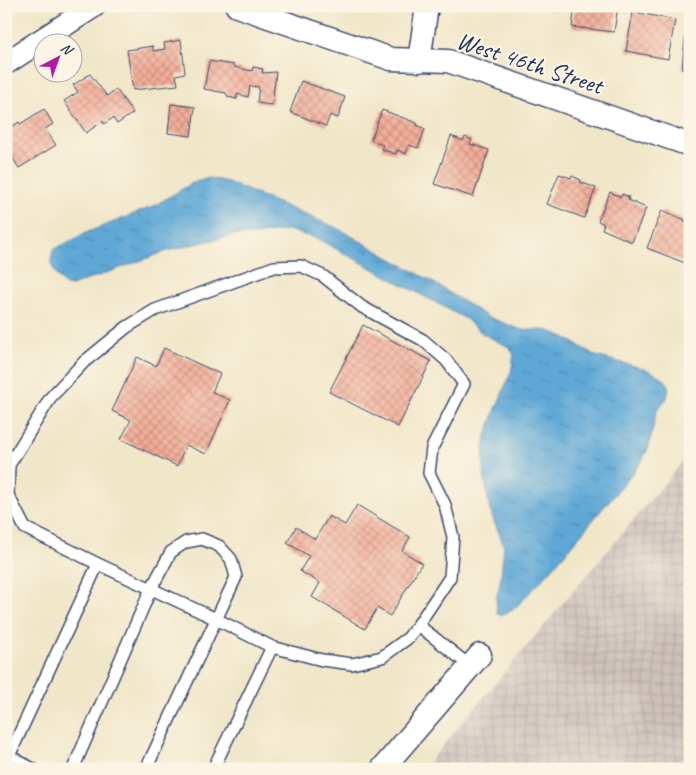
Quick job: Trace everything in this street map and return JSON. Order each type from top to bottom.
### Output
[{"type":"street","points":[[6,62],[94,6]]},
{"type":"street","name":"West 46th Street","points":[[237,6],[391,59],[448,61],[690,145]]},
{"type":"street","points":[[419,61],[427,6]]},
{"type":"street","points":[[382,769],[475,661]]},
{"type":"lane","points":[[301,266],[324,276],[362,307],[423,340],[446,360],[464,384],[432,448],[429,473],[445,505],[453,537],[450,577],[408,638],[382,657],[352,664],[322,660],[272,647],[151,590],[25,528],[8,494],[9,465],[50,397],[84,362],[127,327],[155,310],[274,267],[301,266]]},
{"type":"lane","points":[[73,769],[151,590],[171,552],[186,542],[202,539],[219,546],[231,559],[236,577],[146,769]]},
{"type":"lane","points":[[33,769],[9,756],[98,564]]},
{"type":"lane","points":[[418,625],[475,661]]},
{"type":"lane","points":[[213,769],[272,647]]},
{"type":"shaded area","points":[[690,453],[690,769],[423,769]]},
{"type":"water","points":[[209,178],[228,182],[337,228],[431,281],[488,317],[522,330],[546,330],[563,336],[596,356],[646,369],[663,378],[669,385],[667,398],[657,410],[648,449],[640,464],[551,570],[515,608],[501,616],[497,613],[496,599],[500,584],[504,546],[490,511],[483,456],[486,436],[511,372],[514,355],[509,347],[483,334],[466,319],[318,239],[288,230],[255,235],[233,235],[167,251],[71,286],[65,285],[55,273],[52,265],[53,250],[88,232],[152,207],[196,181]]},
{"type":"building","points":[[535,6],[557,6],[556,11]]},
{"type":"building","points":[[575,6],[618,6],[614,32],[572,27]]},
{"type":"building","points":[[633,12],[675,20],[668,59],[626,51]]},
{"type":"building","points":[[686,29],[690,30],[690,70],[682,69]]},
{"type":"building","points":[[181,40],[185,73],[176,75],[178,85],[133,90],[127,50],[153,46],[153,51],[165,49],[164,43]]},
{"type":"building","points":[[209,61],[234,65],[234,67],[252,71],[253,67],[263,69],[262,73],[276,72],[272,105],[257,103],[259,87],[250,86],[248,97],[237,94],[237,99],[228,97],[226,93],[204,89]]},
{"type":"building","points":[[90,74],[107,96],[116,89],[133,113],[117,124],[113,118],[104,124],[103,121],[86,133],[64,101],[78,92],[73,85],[82,82],[82,79]]},
{"type":"building","points":[[301,81],[345,97],[338,118],[330,115],[326,126],[290,112]]},
{"type":"building","points":[[171,104],[195,107],[191,136],[168,133]]},
{"type":"building","points":[[44,109],[53,124],[45,129],[56,145],[19,168],[6,147],[6,130],[19,122],[20,124]]},
{"type":"building","points":[[382,110],[417,123],[417,125],[425,129],[418,148],[409,145],[406,154],[397,150],[396,154],[381,149],[383,145],[371,140]]},
{"type":"building","points":[[451,136],[463,141],[465,137],[472,140],[470,144],[489,150],[473,197],[434,184]]},
{"type":"building","points":[[559,174],[571,178],[572,176],[581,180],[580,182],[596,188],[584,218],[547,204]]},
{"type":"building","points":[[610,192],[621,197],[622,194],[629,197],[628,200],[646,208],[632,242],[602,229],[604,224],[598,221]]},
{"type":"building","points":[[662,210],[690,224],[690,251],[685,263],[647,248]]},
{"type":"building","points":[[363,325],[431,361],[398,427],[329,392]]},
{"type":"building","points":[[164,348],[220,374],[212,392],[230,400],[206,454],[186,445],[177,466],[121,439],[131,420],[112,411],[137,357],[156,366]]},
{"type":"building","points":[[357,505],[410,537],[402,551],[422,563],[390,616],[377,608],[365,629],[312,597],[320,583],[300,571],[309,556],[287,543],[296,527],[315,539],[329,516],[345,525]]}]
